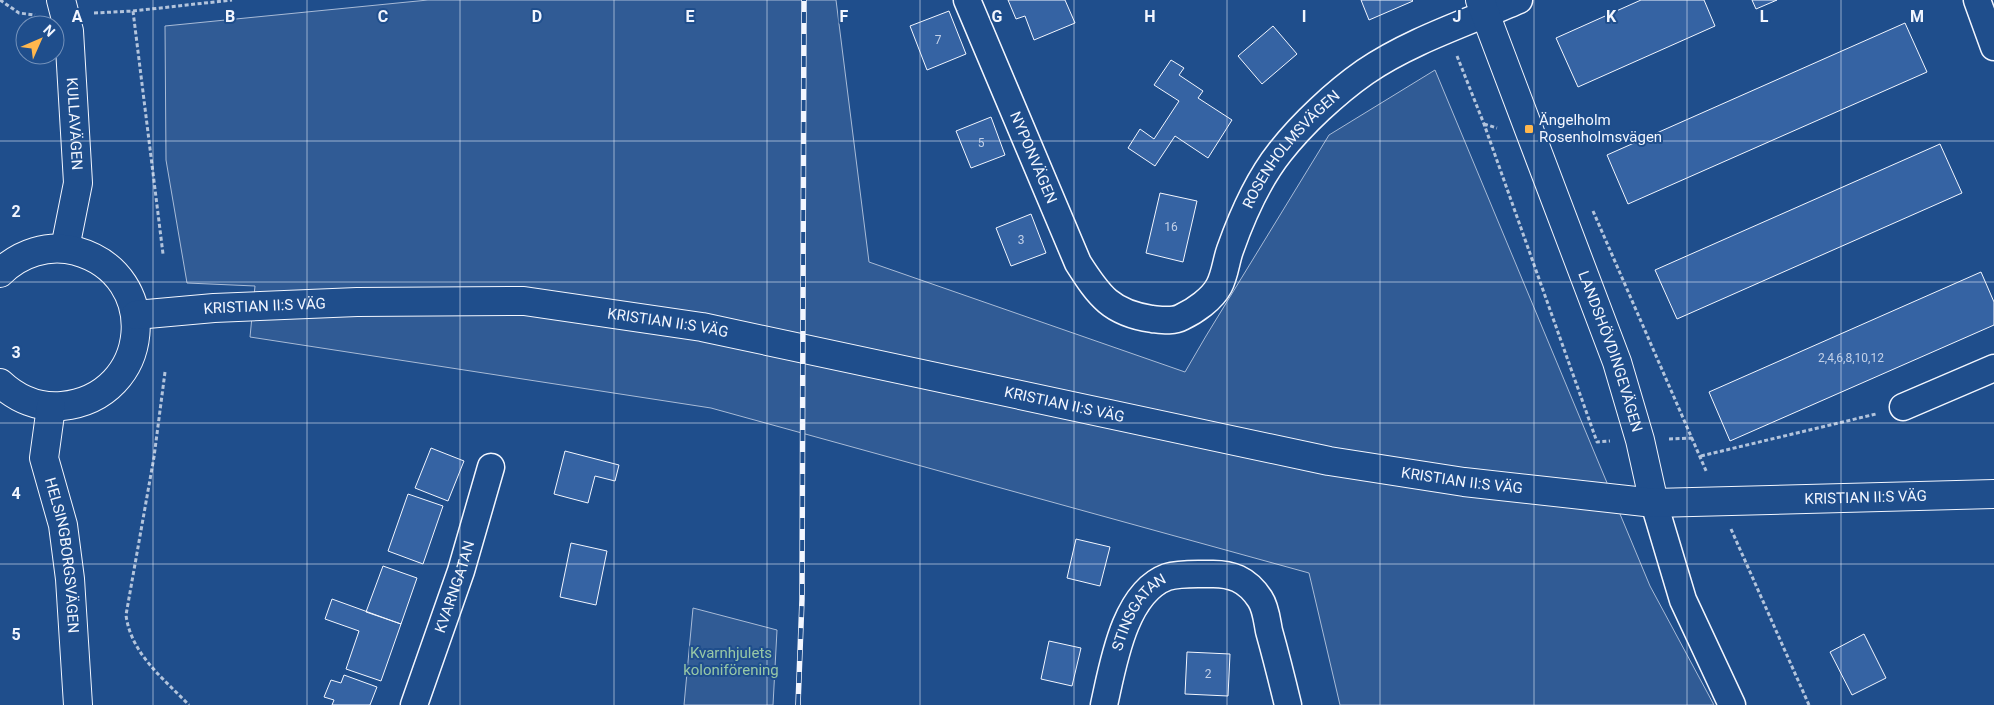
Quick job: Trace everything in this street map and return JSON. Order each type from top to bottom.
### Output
[{"type":"main road","name":"KULLAVÄGEN","points":[[61,0],[68,30],[78,183],[65,248]]},
{"type":"main road","name":"LANDSHÖVDINGEVÄGEN","points":[[1483,7],[1617,362],[1640,440],[1654,503]]},
{"type":"main road","points":[[0,273],[12,262],[37,250],[65,248],[90,255],[111,270],[127,290],[136,315],[135,343],[125,370],[105,391],[79,404],[51,407],[24,400],[0,383]]},
{"type":"main road","name":"KRISTIAN II:S VÄG","points":[[136,315],[214,308],[357,302],[524,301],[702,327],[1329,461],[1464,482],[1654,503],[1994,494]]},
{"type":"main road","name":"HELSINGBORGSVÄGEN","points":[[51,407],[44,458],[63,525],[70,578],[78,705]]},
{"type":"street","name":"NYPONVÄGEN","points":[[967,0],[1078,262],[1097,290],[1113,306]]},
{"type":"street","name":"ROSENHOLMSVÄGEN","points":[[1113,306],[1134,316],[1172,321],[1183,317],[1204,303],[1218,286],[1230,251],[1255,191],[1280,152],[1335,96],[1365,72],[1392,56],[1447,31],[1483,7],[1519,0]]},
{"type":"street","points":[[1977,0],[1994,47]]},
{"type":"street","points":[[1903,407],[1994,368]]},
{"type":"street","name":"KVARNGATAN","points":[[414,705],[461,571],[491,467]]},
{"type":"street","name":"LANDSHÖVDINGEVÄGEN","points":[[1654,503],[1683,600],[1732,705]]},
{"type":"street","name":"STINSGATAN","points":[[1104,705],[1114,661],[1129,616],[1148,589],[1167,578],[1179,574],[1222,573],[1238,577],[1260,599],[1288,705]]},
{"type":"path","points":[[0,0],[19,13],[39,15]]},
{"type":"path","points":[[93,13],[133,11],[232,0]]},
{"type":"path","points":[[133,11],[162,254]]},
{"type":"path","points":[[1447,31],[1484,124],[1597,442],[1693,438]]},
{"type":"path","points":[[1590,204],[1701,456],[1718,501],[1809,705]]},
{"type":"path","points":[[165,372],[154,457],[126,615],[128,626],[138,651],[189,705]]},
{"type":"path","points":[[1701,456],[1903,407]]},
{"type":"shaded area","points":[[428,0],[836,0],[869,262],[1185,372],[1329,135],[1435,70],[1650,586],[1714,705],[1340,705],[1309,573],[711,408],[250,337],[255,286],[187,283],[166,160],[165,26]]},
{"type":"shaded area","name":"Kvarnhjulets koloniförening","points":[[693,608],[777,630],[773,705],[684,705]]},
{"type":"building","points":[[1008,0],[1065,0],[1075,23],[1034,40],[1025,16],[1016,19]]},
{"type":"building","points":[[1361,0],[1412,0],[1413,1],[1369,20]]},
{"type":"building","points":[[1641,0],[1704,0],[1715,26],[1578,87],[1556,38]]},
{"type":"building","points":[[1752,0],[1777,0],[1756,9]]},
{"type":"building","points":[[949,11],[966,54],[927,70],[910,26]]},
{"type":"building","points":[[1905,23],[1927,72],[1628,204],[1607,155]]},
{"type":"building","points":[[1273,26],[1297,54],[1262,84],[1238,56]]},
{"type":"building","points":[[1171,60],[1184,68],[1179,75],[1203,91],[1198,98],[1232,120],[1208,158],[1175,136],[1155,166],[1128,148],[1140,129],[1154,139],[1179,101],[1154,85]]},
{"type":"building","points":[[991,117],[1005,155],[971,168],[956,131]]},
{"type":"building","points":[[1940,144],[1962,193],[1677,319],[1655,270]]},
{"type":"building","points":[[1160,193],[1197,201],[1183,262],[1146,253]]},
{"type":"building","points":[[1031,214],[1046,253],[1011,266],[996,228]]},
{"type":"building","points":[[1981,272],[1994,302],[1994,325],[1730,441],[1709,392]]},
{"type":"building","points":[[431,448],[464,461],[448,501],[415,488]]},
{"type":"building","points":[[565,451],[619,465],[615,481],[595,476],[588,503],[554,494]]},
{"type":"building","points":[[408,494],[443,506],[423,564],[388,551]]},
{"type":"building","points":[[1076,539],[1110,547],[1100,586],[1067,578]]},
{"type":"building","points":[[571,543],[607,551],[596,605],[560,597]]},
{"type":"building","points":[[383,566],[417,578],[401,624],[366,612]]},
{"type":"building","points":[[332,599],[401,624],[381,681],[346,669],[359,631],[325,619]]},
{"type":"building","points":[[1864,634],[1886,678],[1852,695],[1830,652]]},
{"type":"building","points":[[1049,641],[1081,648],[1072,686],[1041,679]]},
{"type":"building","points":[[1187,652],[1230,654],[1228,696],[1185,694]]},
{"type":"building","points":[[344,675],[377,687],[370,705],[332,705],[334,700],[324,697],[331,680],[341,683]]},
{"type":"railway","points":[[798,705],[802,599],[804,0]]},
{"type":"place","name":"Ängelholm Rosenholmsvägen","points":[[1529,129]]}]
